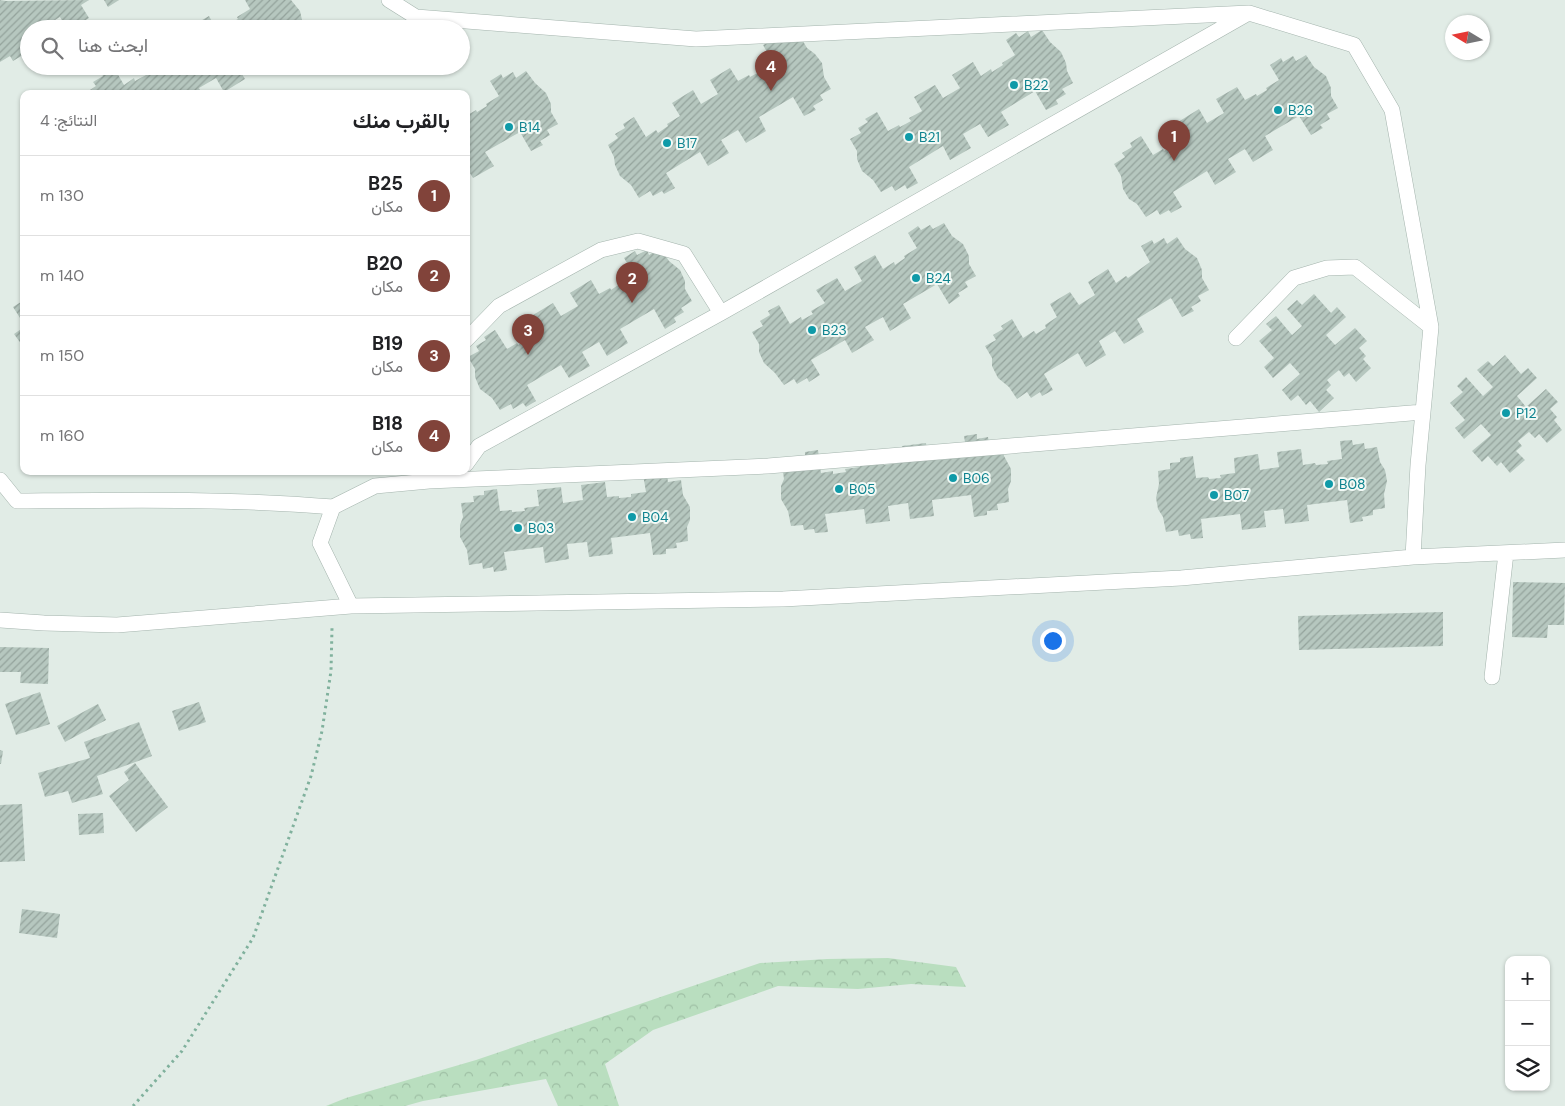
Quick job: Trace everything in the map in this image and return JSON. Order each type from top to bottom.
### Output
[{"type":"street","points":[[389,0],[416,17],[454,20]]},
{"type":"street","points":[[470,458],[479,446],[721,313],[1249,13]]},
{"type":"street","points":[[470,21],[696,39],[1249,13],[1354,45],[1392,110],[1431,327],[1413,557]]},
{"type":"street","points":[[470,336],[499,306],[601,250],[638,241],[684,254],[721,313]]},
{"type":"street","points":[[1236,338],[1294,278],[1327,268],[1355,267],[1431,327]]},
{"type":"street","points":[[0,480],[17,501],[153,500],[332,507],[375,479],[768,466],[1423,412]]},
{"type":"street","points":[[332,507],[320,543],[351,606]]},
{"type":"street","points":[[0,620],[117,625],[351,606],[784,599],[1181,578],[1413,557],[1565,550]]},
{"type":"street","points":[[1492,677],[1506,553]]},
{"type":"path","points":[[133,1106],[182,1051],[253,938],[311,776],[322,731],[331,671],[332,608]]},
{"type":"green space","points":[[888,958],[956,967],[966,987],[911,984],[858,989],[778,986],[653,1030],[605,1064],[619,1106],[558,1106],[546,1079],[423,1101],[405,1106],[326,1106],[346,1098],[476,1060],[760,963]]},
{"type":"building","points":[[0,0],[89,0],[81,5],[89,18],[86,20],[62,20],[60,17],[55,20],[20,20],[20,57],[13,61],[10,56],[0,62]]},
{"type":"building","points":[[104,0],[119,0],[108,7]]},
{"type":"building","points":[[245,0],[291,0],[300,11],[302,20],[236,20],[237,17],[250,9]]},
{"type":"building","points":[[209,16],[211,20],[202,20]]},
{"type":"building","points":[[1042,30],[1050,42],[1061,52],[1073,83],[1062,89],[1066,94],[1056,100],[1058,104],[1046,110],[1035,91],[1001,112],[1009,125],[988,137],[980,124],[963,134],[971,148],[950,160],[943,146],[909,167],[918,183],[907,189],[905,185],[895,191],[892,186],[881,192],[873,180],[862,171],[857,159],[857,151],[850,139],[861,133],[858,128],[868,122],[865,119],[877,112],[888,131],[899,125],[900,127],[911,121],[909,118],[922,111],[914,97],[935,85],[943,98],[960,88],[952,75],[973,62],[981,76],[991,69],[992,72],[1015,55],[1006,40],[1016,33],[1019,37],[1028,31],[1031,37]]},
{"type":"building","points":[[800,36],[807,48],[822,63],[824,77],[831,89],[820,95],[823,100],[813,106],[816,110],[804,116],[793,97],[759,117],[766,131],[746,143],[738,130],[721,140],[729,153],[708,166],[700,152],[666,173],[675,188],[664,194],[662,191],[653,196],[650,191],[639,198],[631,185],[620,176],[608,145],[618,138],[615,134],[625,128],[623,124],[634,117],[646,137],[656,130],[658,133],[668,126],[667,124],[680,116],[672,103],[693,90],[701,104],[718,94],[710,80],[730,68],[738,81],[749,75],[750,77],[761,71],[759,69],[772,61],[763,45],[774,39],[776,43],[786,37],[789,42]]},
{"type":"building","points":[[1306,55],[1314,67],[1326,76],[1331,88],[1331,96],[1338,108],[1327,114],[1330,119],[1320,125],[1323,128],[1311,135],[1299,116],[1265,136],[1273,150],[1253,162],[1245,149],[1228,159],[1236,172],[1215,185],[1207,171],[1173,192],[1182,207],[1171,213],[1169,210],[1160,215],[1157,210],[1146,217],[1137,204],[1129,199],[1123,189],[1121,176],[1114,164],[1125,157],[1122,153],[1132,147],[1130,143],[1141,136],[1153,155],[1163,149],[1164,151],[1187,135],[1178,122],[1199,109],[1207,123],[1224,113],[1216,99],[1237,87],[1245,100],[1256,94],[1257,96],[1279,80],[1270,65],[1281,58],[1283,62],[1293,56],[1296,61]]},
{"type":"building","name":"B14","points":[[526,71],[546,93],[551,104],[551,112],[558,124],[547,130],[550,135],[540,141],[543,145],[531,151],[520,132],[485,152],[494,166],[473,178],[470,173],[470,114],[487,106],[486,104],[499,96],[490,81],[501,74],[503,78],[513,72],[516,78]]},
{"type":"building","points":[[118,75],[124,85],[134,78],[135,81],[146,75],[243,75],[245,79],[227,90],[223,90],[216,78],[199,88],[200,90],[90,90],[96,86],[93,82],[103,76]]},
{"type":"building","points":[[944,223],[952,236],[963,244],[969,256],[969,264],[976,276],[965,282],[968,287],[958,293],[960,296],[949,304],[937,284],[903,304],[911,318],[890,331],[883,317],[865,327],[874,340],[852,353],[845,340],[811,360],[820,375],[809,382],[807,378],[797,384],[794,379],[784,385],[764,363],[759,352],[759,344],[752,332],[763,326],[760,321],[770,315],[768,311],[779,305],[790,324],[801,317],[802,320],[813,314],[811,311],[825,303],[816,290],[837,278],[845,291],[862,281],[854,267],[875,255],[883,269],[894,262],[895,265],[905,258],[904,256],[917,248],[908,233],[918,226],[921,230],[930,225],[933,229]]},
{"type":"building","points":[[1177,237],[1185,249],[1197,258],[1202,270],[1202,278],[1209,290],[1198,296],[1201,301],[1191,307],[1194,311],[1182,317],[1171,298],[1137,319],[1144,332],[1124,344],[1115,331],[1099,341],[1106,355],[1086,367],[1078,353],[1044,374],[1053,390],[1042,396],[1040,392],[1031,398],[1027,392],[1017,399],[1009,387],[998,378],[992,366],[992,358],[985,346],[996,340],[993,335],[1003,329],[1001,326],[1012,319],[1023,338],[1034,331],[1036,334],[1046,328],[1045,325],[1057,317],[1050,304],[1070,292],[1079,305],[1095,295],[1088,282],[1108,269],[1116,283],[1126,276],[1128,278],[1150,262],[1141,246],[1152,240],[1154,244],[1164,238],[1167,244]]},
{"type":"building","points":[[660,248],[669,261],[680,270],[685,281],[685,289],[692,301],[681,308],[684,312],[674,318],[676,322],[665,329],[654,309],[620,329],[628,343],[607,356],[599,342],[582,352],[590,366],[569,378],[561,365],[527,385],[536,401],[526,407],[523,403],[513,409],[511,404],[500,410],[492,398],[480,389],[470,356],[479,351],[476,346],[486,340],[484,337],[495,330],[507,349],[517,343],[518,345],[529,339],[528,336],[541,329],[533,315],[553,303],[561,316],[578,306],[570,293],[591,280],[599,294],[610,288],[611,290],[621,283],[620,281],[633,273],[624,258],[635,251],[637,255],[647,250],[649,255]]},
{"type":"building","points":[[1314,294],[1331,313],[1337,307],[1346,317],[1326,335],[1335,345],[1355,328],[1367,341],[1359,348],[1366,356],[1363,359],[1371,368],[1356,382],[1349,373],[1344,377],[1339,370],[1327,380],[1331,385],[1326,390],[1334,398],[1319,412],[1310,401],[1306,405],[1298,395],[1291,401],[1282,390],[1300,374],[1290,363],[1273,378],[1264,367],[1274,358],[1259,341],[1272,330],[1266,324],[1276,316],[1292,335],[1302,326],[1287,309],[1297,300],[1302,305]]},
{"type":"building","points":[[20,303],[20,318],[13,307]]},
{"type":"building","points":[[20,330],[20,342],[14,334]]},
{"type":"building","name":"P12","points":[[1505,355],[1521,374],[1528,368],[1537,378],[1517,396],[1526,407],[1546,389],[1558,402],[1550,409],[1557,417],[1554,420],[1562,430],[1547,443],[1539,434],[1535,438],[1529,432],[1518,441],[1522,446],[1516,451],[1525,460],[1510,473],[1501,462],[1497,466],[1488,456],[1482,462],[1472,451],[1491,435],[1481,424],[1464,439],[1455,428],[1465,420],[1450,403],[1463,392],[1457,386],[1466,377],[1483,396],[1493,387],[1477,370],[1488,361],[1493,366]]},
{"type":"building","points":[[977,434],[977,439],[988,437],[989,443],[1002,442],[1004,456],[1011,469],[1011,481],[1008,489],[1009,502],[997,504],[998,510],[987,511],[987,515],[974,517],[971,495],[932,500],[934,516],[910,519],[908,503],[888,506],[890,521],[866,524],[864,509],[825,514],[828,532],[815,533],[814,529],[804,530],[803,525],[791,526],[788,511],[781,499],[781,486],[784,479],[782,465],[805,456],[805,452],[818,450],[821,473],[833,471],[833,474],[846,472],[845,469],[860,467],[858,452],[882,449],[884,465],[904,462],[902,446],[926,443],[928,459],[939,457],[940,460],[967,454],[964,436]]},
{"type":"building","points":[[1352,440],[1353,445],[1364,443],[1365,449],[1377,447],[1387,481],[1384,494],[1385,508],[1373,510],[1373,515],[1362,517],[1363,521],[1350,523],[1347,500],[1307,505],[1309,521],[1285,524],[1283,509],[1264,511],[1266,527],[1242,530],[1240,514],[1201,519],[1203,538],[1191,539],[1190,534],[1179,536],[1178,530],[1166,532],[1156,498],[1159,484],[1158,471],[1170,469],[1170,463],[1180,462],[1180,458],[1193,456],[1196,478],[1221,478],[1220,475],[1235,473],[1234,458],[1258,454],[1260,470],[1279,467],[1277,452],[1301,449],[1303,465],[1315,463],[1316,465],[1328,464],[1327,461],[1342,459],[1340,441]]},
{"type":"building","points":[[643,474],[667,476],[668,482],[681,480],[683,495],[690,507],[690,520],[687,527],[688,541],[676,543],[677,548],[666,549],[666,554],[653,555],[650,533],[611,538],[613,554],[589,557],[587,542],[567,544],[569,559],[545,563],[543,547],[504,552],[507,570],[494,572],[493,567],[483,569],[482,563],[469,565],[467,550],[460,537],[460,525],[463,517],[461,503],[474,502],[473,496],[484,495],[484,491],[497,489],[500,511],[525,511],[524,508],[539,506],[537,490],[561,487],[563,503],[583,500],[581,485],[605,482],[607,497],[631,497],[631,494],[646,492]]},
{"type":"building","points":[[1513,582],[1565,583],[1564,625],[1548,625],[1547,638],[1512,637]]},
{"type":"building","points":[[1443,612],[1443,646],[1299,650],[1298,616]]},
{"type":"building","points":[[0,647],[49,648],[48,684],[20,683],[21,672],[0,672]]},
{"type":"building","points":[[40,692],[50,724],[16,735],[5,704]]},
{"type":"building","points":[[199,702],[206,722],[179,731],[172,711]]},
{"type":"building","points":[[98,704],[106,720],[65,742],[57,726]]},
{"type":"building","points":[[139,722],[152,756],[97,776],[103,794],[72,803],[68,791],[45,797],[38,773],[90,758],[84,742]]},
{"type":"building","points":[[0,750],[3,751],[1,764],[0,764]]},
{"type":"building","points":[[135,763],[168,807],[136,832],[109,796],[129,780],[124,772]]},
{"type":"building","points":[[22,804],[25,861],[0,862],[0,805]]},
{"type":"building","points":[[103,813],[104,833],[79,835],[78,814]]},
{"type":"building","points":[[22,909],[60,914],[57,938],[19,933]]},
{"type":"place","name":"B22","points":[[1014,85]]},
{"type":"place","name":"B18","points":[[771,91]]},
{"type":"place","name":"B26","points":[[1278,110]]},
{"type":"place","name":"B14","points":[[509,127]]},
{"type":"place","name":"B21","points":[[909,137]]},
{"type":"place","name":"B17","points":[[667,143]]},
{"type":"place","name":"B25","points":[[1174,161]]},
{"type":"place","name":"B24","points":[[916,278]]},
{"type":"place","name":"B20","points":[[632,303]]},
{"type":"place","name":"B23","points":[[812,330]]},
{"type":"place","name":"B19","points":[[528,355]]},
{"type":"place","name":"P12","points":[[1506,413]]},
{"type":"place","name":"B06","points":[[953,478]]},
{"type":"place","name":"B08","points":[[1329,484]]},
{"type":"place","name":"B05","points":[[839,489]]},
{"type":"place","name":"B07","points":[[1214,495]]},
{"type":"place","name":"B04","points":[[632,517]]},
{"type":"place","name":"B03","points":[[518,528]]}]
